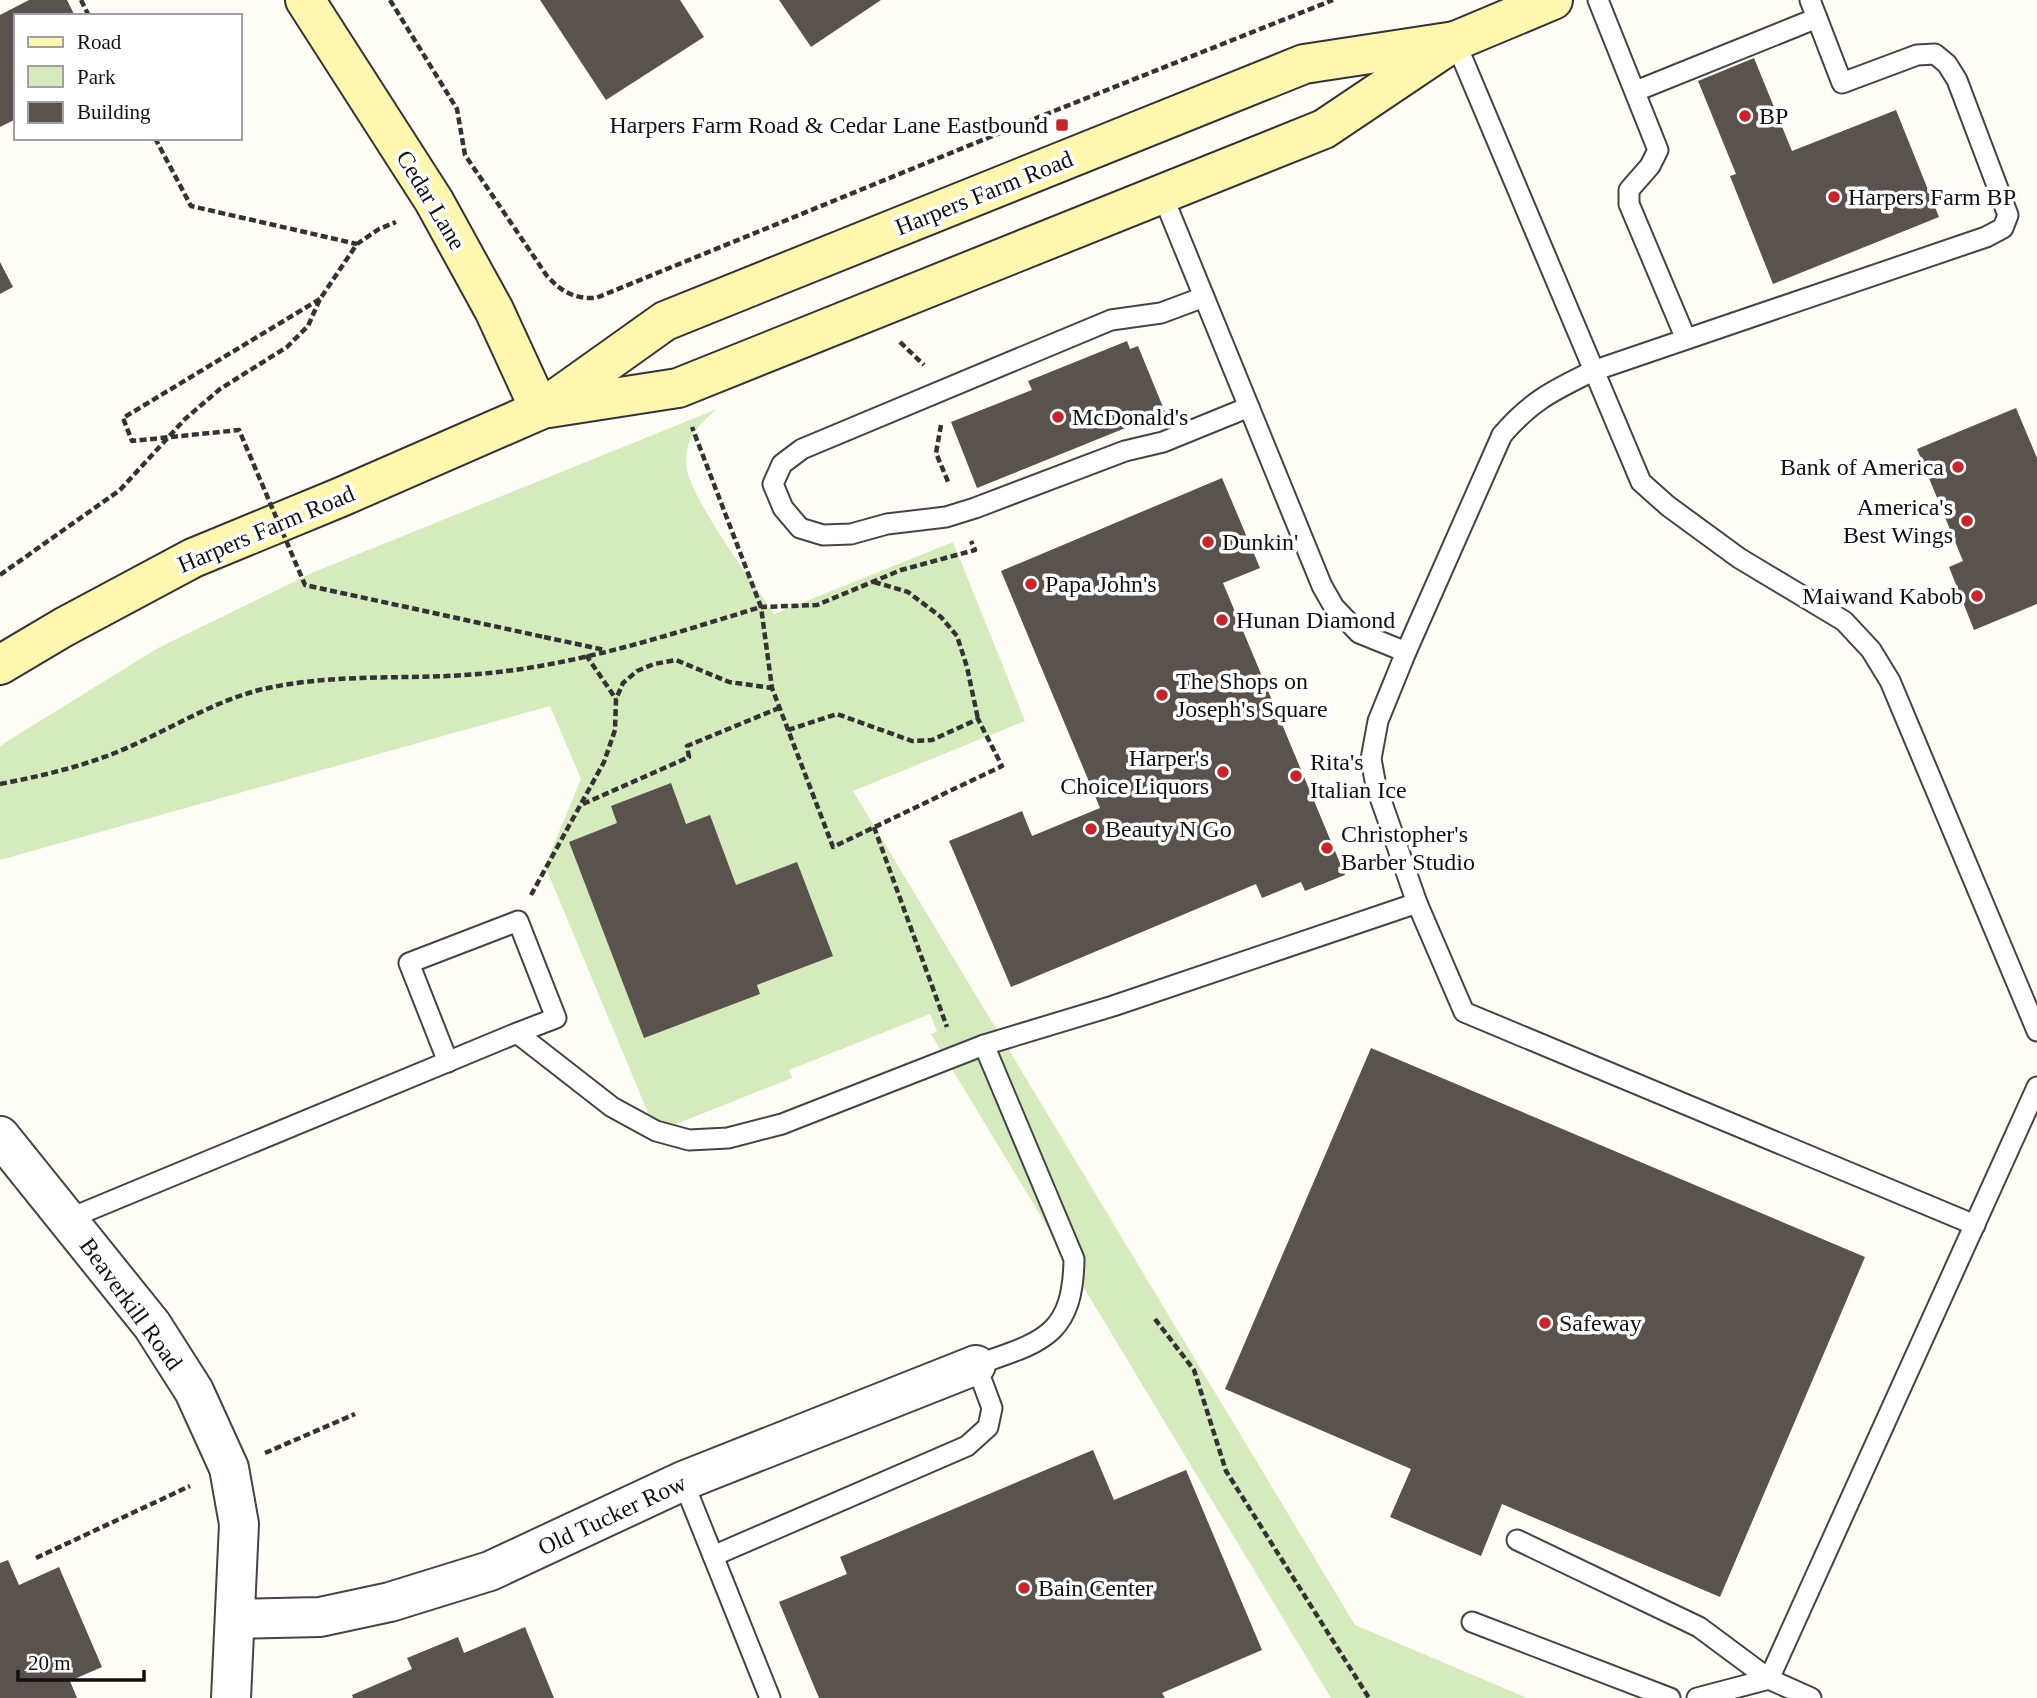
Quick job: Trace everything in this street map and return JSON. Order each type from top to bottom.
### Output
[{"type":"main road","name":"Cedar Lane","points":[[305,0],[434,201],[494,310],[540,410]]},
{"type":"main road","name":"Harpers Farm Road","points":[[540,410],[678,388],[1324,129],[1455,41],[1553,0]]},
{"type":"main road","name":"Harpers Farm Road","points":[[0,665],[64,626],[194,558],[540,410],[665,321],[1304,64],[1455,41]]},
{"type":"street","name":"Beaverkill Road","points":[[0,1136],[152,1325],[194,1391],[229,1468],[239,1524],[237,1619],[231,1698]]},
{"type":"street","name":"Old Tucker Row","points":[[237,1619],[320,1617],[390,1602],[490,1571],[683,1481],[976,1365]]},
{"type":"lane","points":[[1598,0],[1658,150],[1650,166],[1629,190],[1629,204],[1686,339]]},
{"type":"lane","points":[[1636,91],[1813,9],[1842,83],[1917,55],[1935,54],[1947,64],[1957,80],[2008,215],[2003,228],[1986,237],[1593,371],[1545,394],[1518,415],[1502,435],[1378,721],[1371,759],[1376,786],[1417,904],[1464,1012],[1975,1224]]},
{"type":"lane","points":[[1455,41],[1641,482],[1668,506],[1740,558],[1844,621],[1871,650],[1890,681],[2037,1031]]},
{"type":"lane","points":[[1162,194],[1322,586],[1334,607],[1359,633],[1406,652]]},
{"type":"lane","points":[[1204,297],[1161,313],[1111,320],[802,449],[782,464],[773,484],[783,508],[800,528],[823,535],[851,534],[887,524],[946,517],[1125,451],[1163,442],[1249,407]]},
{"type":"lane","points":[[517,1033],[612,1107],[656,1130],[689,1140],[728,1138],[782,1124],[984,1045],[1113,1006],[1417,904]]},
{"type":"lane","points":[[68,1219],[556,1018],[518,921],[410,963],[448,1062]]},
{"type":"lane","points":[[713,1556],[967,1446],[988,1427],[992,1408],[976,1365],[1029,1346],[1053,1330],[1067,1309],[1073,1288],[1074,1259],[984,1045]]},
{"type":"lane","points":[[1769,1679],[2037,1087]]},
{"type":"lane","points":[[683,1481],[770,1698]]},
{"type":"lane","points":[[1517,1540],[1699,1627],[1769,1679],[1811,1698]]},
{"type":"lane","points":[[1472,1622],[1670,1698]]},
{"type":"lane","points":[[1696,1698],[1769,1679]]},
{"type":"path","points":[[390,0],[457,109],[466,155],[547,276],[558,288],[584,299],[596,298],[1333,0]]},
{"type":"path","points":[[156,140],[191,206],[357,244]]},
{"type":"path","points":[[0,575],[120,490],[185,419],[220,389],[294,340],[308,326],[320,299],[357,244],[379,229],[396,222]]},
{"type":"path","points":[[320,299],[123,418],[132,441],[239,430],[305,585],[606,651]]},
{"type":"path","points":[[0,784],[38,777],[108,756],[214,706],[265,688],[336,677],[489,673],[586,655],[666,636],[761,607],[817,605],[901,570],[975,550],[936,453],[943,412],[937,392],[927,369],[898,339]]},
{"type":"path","points":[[687,417],[761,607],[772,688],[833,847],[1002,766],[978,719],[957,636],[941,617],[908,592],[873,582]]},
{"type":"path","points":[[586,655],[616,699]]},
{"type":"path","points":[[518,921],[604,762],[615,730],[616,699],[623,683],[637,671],[654,664],[676,660],[729,681],[772,688]]},
{"type":"path","points":[[583,804],[689,757],[687,746],[779,708]]},
{"type":"path","points":[[789,730],[837,714],[912,741],[932,740],[978,719]]},
{"type":"path","points":[[874,827],[957,1056]]},
{"type":"path","points":[[1155,1319],[1194,1370],[1226,1472],[1369,1698]]},
{"type":"green space","points":[[717,409],[699,426],[688,447],[686,464],[689,478],[709,517],[774,614],[953,542],[1025,721],[853,791],[1355,1625],[1527,1698],[1331,1698],[931,1034],[937,1031],[930,1014],[789,1070],[792,1078],[656,1132],[545,866],[581,779],[550,706],[0,860],[0,747],[6,742],[158,648],[314,572]]},
{"type":"building","points":[[29,0],[67,0],[74,14],[14,14],[14,120],[0,127],[0,15]]},
{"type":"building","points":[[540,0],[680,0],[704,37],[606,100]]},
{"type":"building","points":[[779,0],[881,0],[811,47]]},
{"type":"building","name":"Harpers Farm BP","points":[[1754,58],[1792,151],[1896,110],[1939,217],[1773,284],[1730,176],[1736,174],[1698,81]]},
{"type":"building","points":[[0,262],[13,287],[0,294]]},
{"type":"building","name":"McDonald's","points":[[1127,341],[1130,349],[1138,346],[1165,412],[977,488],[951,422],[1032,390],[1028,381]]},
{"type":"building","points":[[2016,408],[2037,458],[2037,604],[1974,630],[1949,567],[1963,561],[1917,449]]},
{"type":"building","name":"The Shops on Joseph's Square","points":[[1222,478],[1260,568],[1223,583],[1345,875],[1305,891],[1301,882],[1262,898],[1256,884],[1011,987],[949,841],[1022,811],[1032,836],[1100,808],[1001,571]]},
{"type":"building","points":[[671,783],[686,824],[710,815],[736,885],[797,862],[833,956],[757,985],[760,994],[644,1038],[569,842],[617,823],[611,806]]},
{"type":"building","name":"Safeway","points":[[1371,1048],[1865,1257],[1720,1597],[1502,1504],[1481,1556],[1390,1517],[1411,1469],[1225,1389]]},
{"type":"building","name":"Bain Center","points":[[1093,1450],[1114,1500],[1186,1470],[1262,1650],[1162,1693],[1165,1698],[819,1698],[779,1602],[847,1574],[840,1557]]},
{"type":"building","points":[[8,1560],[19,1585],[59,1567],[102,1667],[70,1681],[77,1698],[0,1698],[0,1563]]},
{"type":"building","points":[[525,1627],[554,1698],[353,1698],[352,1695],[412,1669],[407,1658],[458,1637],[464,1653]]},
{"type":"place","name":"BP","points":[[1745,116]]},
{"type":"place","name":"Harpers Farm Road & Cedar Lane Eastbound","points":[[1062,125]]},
{"type":"place","name":"Harpers Farm BP","points":[[1834,197]]},
{"type":"place","name":"McDonald's","points":[[1058,417]]},
{"type":"place","name":"Bank of America","points":[[1958,467]]},
{"type":"place","name":"America's Best Wings","points":[[1967,521]]},
{"type":"place","name":"Dunkin'","points":[[1208,542]]},
{"type":"place","name":"Papa John's","points":[[1031,584]]},
{"type":"place","name":"Maiwand Kabob","points":[[1977,596]]},
{"type":"place","name":"Hunan Diamond","points":[[1222,620]]},
{"type":"place","name":"The Shops on Joseph's Square","points":[[1162,695]]},
{"type":"place","name":"Harper's Choice Liquors","points":[[1223,772]]},
{"type":"place","name":"Rita's Italian Ice","points":[[1296,776]]},
{"type":"place","name":"Beauty N Go","points":[[1091,829]]},
{"type":"place","name":"Christopher's Barber Studio","points":[[1327,848]]},
{"type":"place","name":"Safeway","points":[[1545,1323]]},
{"type":"place","name":"Bain Center","points":[[1024,1588]]}]
